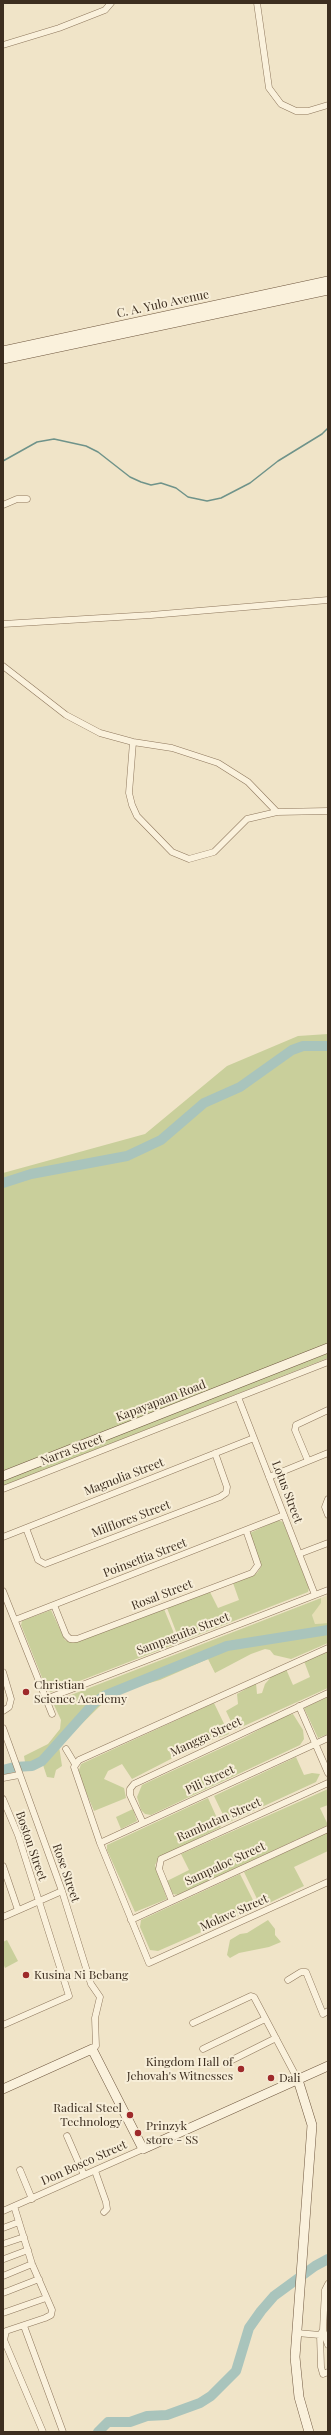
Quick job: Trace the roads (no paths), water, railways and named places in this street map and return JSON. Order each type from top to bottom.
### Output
[{"type":"street","points":[[3,45],[59,28],[105,10],[111,3]]},
{"type":"street","points":[[257,3],[269,88],[281,104],[296,112],[308,111],[328,105]]},
{"type":"street","name":"C. A. Yulo Avenue","points":[[3,359],[34,348],[328,281]]},
{"type":"street","name":"C. A. Yulo Avenue","points":[[3,351],[34,348],[328,290]]},
{"type":"street","points":[[3,505],[17,499],[27,499]]},
{"type":"street","points":[[3,624],[151,616],[328,600]]},
{"type":"street","points":[[3,666],[66,715],[100,733],[133,742],[172,748],[218,763],[248,782],[277,812]]},
{"type":"street","points":[[133,742],[129,793],[136,816],[172,852],[189,859],[214,852],[247,819],[277,812],[328,811]]},
{"type":"street","name":"Kapayapaan Road","points":[[3,1476],[328,1348]]},
{"type":"street","name":"Narra Street","points":[[3,1489],[328,1362]]},
{"type":"street","name":"Lotus Street","points":[[238,1397],[316,1595]]},
{"type":"street","points":[[308,1461],[295,1430],[296,1425],[328,1410]]},
{"type":"street","name":"Magnolia Street","points":[[3,1537],[254,1438]]},
{"type":"street","name":"Milflores Street","points":[[26,1528],[38,1560],[45,1564],[220,1496],[226,1493],[227,1487],[215,1453]]},
{"type":"street","points":[[269,1477],[328,1454]]},
{"type":"street","points":[[328,1500],[325,1507],[328,1515]]},
{"type":"street","name":"Poinsettia Street","points":[[15,1620],[284,1515]]},
{"type":"street","name":"Rosal Street","points":[[54,1605],[66,1635],[70,1639],[77,1639],[252,1573],[258,1565],[246,1530]]},
{"type":"street","points":[[299,1554],[328,1543]]},
{"type":"street","name":"Sampaguita Street","points":[[46,1699],[328,1590]]},
{"type":"street","points":[[3,1591],[52,1714]]},
{"type":"street","points":[[75,1764],[328,1648]]},
{"type":"street","points":[[3,1672],[10,1701],[8,1708],[3,1711]]},
{"type":"street","name":"Mangga Street","points":[[143,1823],[130,1795],[130,1789],[134,1784],[328,1693]]},
{"type":"street","points":[[299,1706],[328,1773]]},
{"type":"street","name":"Rose Street","points":[[3,1728],[62,1891],[92,1984],[100,1997],[95,2018],[96,2046],[92,2050]]},
{"type":"street","name":"Pili Street","points":[[100,1843],[328,1738]]},
{"type":"street","points":[[66,1749],[75,1764],[74,1774],[131,1920]]},
{"type":"street","points":[[3,1778],[18,1772]]},
{"type":"street","name":"Rambutan Street","points":[[172,1901],[159,1869],[161,1859],[328,1783]]},
{"type":"street","name":"Boston Street","points":[[3,1799],[18,1835],[38,1901],[70,1996],[3,2026]]},
{"type":"street","name":"Sampaloc Street","points":[[131,1920],[328,1829]]},
{"type":"street","points":[[3,1866],[18,1910]]},
{"type":"street","name":"Molave Street","points":[[131,1920],[148,1963],[328,1882]]},
{"type":"street","points":[[3,1917],[62,1891]]},
{"type":"street","points":[[288,1980],[306,1972],[323,2014],[328,2011]]},
{"type":"street","points":[[193,2022],[248,1996],[254,1997],[298,2080],[312,2125],[310,2167],[300,2268],[297,2333],[297,2380],[309,2432]]},
{"type":"street","points":[[203,2049],[265,2019]]},
{"type":"street","points":[[230,2061],[276,2038]]},
{"type":"street","points":[[3,2089],[92,2050],[143,2149]]},
{"type":"street","name":"Don Bosco Street","points":[[3,2211],[328,2066]]},
{"type":"street","points":[[67,2136],[84,2175]]},
{"type":"street","points":[[20,2170],[32,2199]]},
{"type":"street","points":[[95,2171],[106,2202],[107,2208],[104,2212]]},
{"type":"street","points":[[14,2206],[32,2264],[52,2310],[51,2315],[24,2326],[6,2331],[4,2340],[42,2432]]},
{"type":"street","points":[[3,2228],[19,2222]]},
{"type":"street","points":[[3,2244],[24,2238]]},
{"type":"street","points":[[4,2259],[28,2250]]},
{"type":"street","points":[[3,2276],[32,2264]]},
{"type":"street","points":[[3,2293],[39,2279]]},
{"type":"street","points":[[328,2284],[325,2290],[321,2367],[323,2374],[328,2372]]},
{"type":"street","points":[[3,2313],[46,2298]]},
{"type":"street","points":[[24,2326],[63,2432]]},
{"type":"street","points":[[297,2333],[322,2332]]},
{"type":"street","points":[[322,2332],[328,2344]]},
{"type":"waterway","points":[[3,461],[37,442],[54,439],[86,446],[98,452],[130,477],[141,482],[151,485],[161,483],[176,488],[188,497],[207,501],[221,498],[250,483],[278,461],[322,434],[328,428]]},
{"type":"waterway","points":[[3,1183],[31,1174],[127,1156],[161,1140],[204,1103],[240,1087],[292,1050],[303,1046],[328,1046]]},
{"type":"waterway","points":[[3,1770],[14,1767],[32,1766],[42,1761],[94,1703],[104,1696],[227,1646],[328,1630]]},
{"type":"waterway","points":[[98,2432],[108,2422],[130,2422],[147,2416],[167,2415],[200,2403],[211,2396],[236,2371],[249,2328],[261,2311],[274,2296],[315,2266],[328,2259]]},
{"type":"place","name":"Christian Science Academy","points":[[26,1692]]},
{"type":"place","name":"Kusina Ni Bebang","points":[[26,1975]]},
{"type":"place","name":"Kingdom Hall of Jehovah's Witnesses","points":[[241,2069]]},
{"type":"place","name":"Dali","points":[[271,2078]]},
{"type":"place","name":"Radical Steel Technology","points":[[130,2115]]},
{"type":"place","name":"Prinzyk store - SS","points":[[138,2133]]}]
